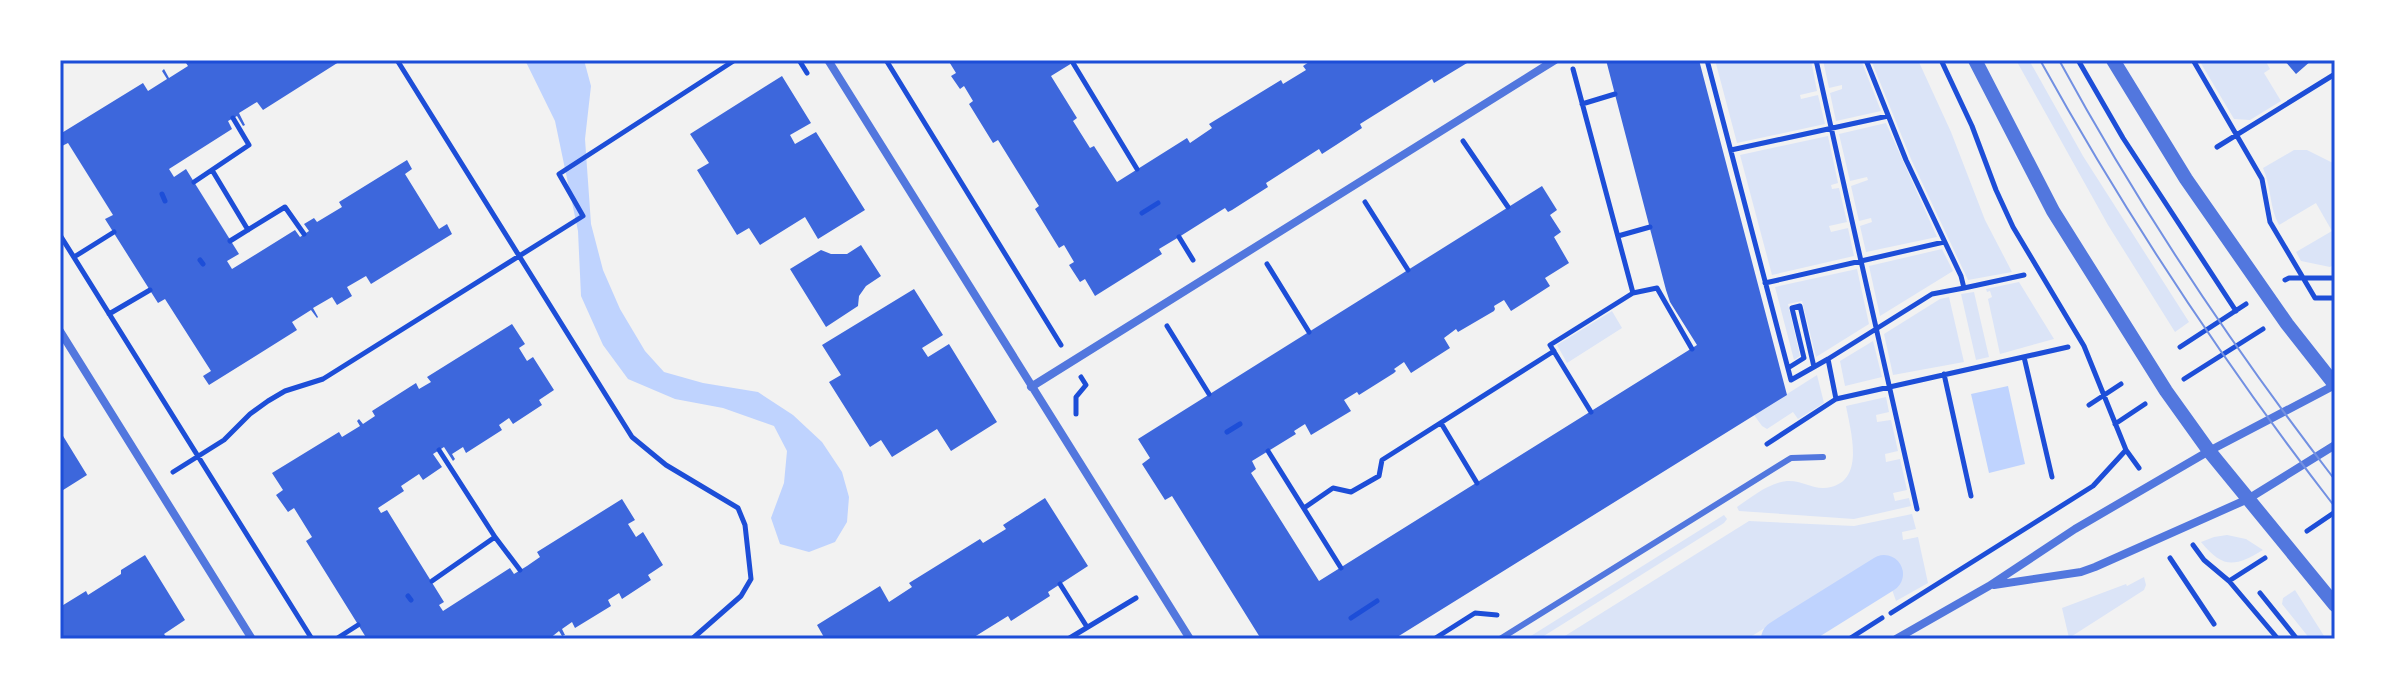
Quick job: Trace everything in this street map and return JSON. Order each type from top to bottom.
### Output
[{"type":"street","points":[[828,60],[1190,639]]},
{"type":"street","points":[[1031,387],[1555,60]]},
{"type":"street","points":[[1975,60],[2053,211],[2166,391],[2209,451],[2335,605]]},
{"type":"street","points":[[1896,639],[1989,586],[2075,529],[2209,451],[2335,385],[2299,341],[2192,188],[2113,60]]},
{"type":"street","points":[[60,331],[252,639]]},
{"type":"street","points":[[1989,586],[2081,572],[2248,499],[2335,445]]},
{"type":"lane","points":[[1500,639],[1791,458],[1823,457]]},
{"type":"path","points":[[397,60],[632,437],[666,465],[738,508],[745,525],[751,579],[741,596],[692,639]]},
{"type":"path","points":[[155,483],[224,440],[268,401],[285,391],[323,379],[583,216],[559,174],[735,60]]},
{"type":"path","points":[[1571,60],[1633,293]]},
{"type":"path","points":[[1707,60],[1791,380],[1932,294],[2024,275]]},
{"type":"path","points":[[1816,60],[1917,509]]},
{"type":"path","points":[[1866,60],[1964,288]]},
{"type":"path","points":[[1941,60],[2013,227],[2084,346],[2126,450],[2141,471]]},
{"type":"path","points":[[2078,60],[2123,138],[2236,311]]},
{"type":"path","points":[[2193,60],[2265,186],[2270,222],[2315,298],[2335,298]]},
{"type":"path","points":[[1073,63],[1137,169]]},
{"type":"path","points":[[2217,147],[2335,74]]},
{"type":"path","points":[[1582,104],[1615,94]]},
{"type":"path","points":[[1731,150],[1888,116]]},
{"type":"path","points":[[194,182],[249,145],[233,118]]},
{"type":"path","points":[[1452,124],[1508,207]]},
{"type":"path","points":[[212,170],[248,230]]},
{"type":"path","points":[[1355,185],[1408,270]]},
{"type":"path","points":[[1142,213],[1158,203]]},
{"type":"path","points":[[230,241],[285,207],[304,234]]},
{"type":"path","points":[[1618,236],[1650,227]]},
{"type":"path","points":[[74,257],[114,232]]},
{"type":"path","points":[[60,235],[312,639]]},
{"type":"path","points":[[1179,237],[1193,261]]},
{"type":"path","points":[[1765,283],[1944,242]]},
{"type":"path","points":[[1256,247],[1309,332]]},
{"type":"path","points":[[2289,278],[2335,278]]},
{"type":"path","points":[[1591,412],[1550,345],[1633,293],[1657,288],[1692,349]]},
{"type":"path","points":[[109,314],[150,290]]},
{"type":"path","points":[[2180,347],[2251,302]]},
{"type":"path","points":[[1788,368],[1804,358],[1792,308],[1800,306],[1814,367]]},
{"type":"path","points":[[1156,309],[1209,394]]},
{"type":"path","points":[[2201,369],[2266,327]]},
{"type":"path","points":[[1762,448],[1836,399],[2068,347]]},
{"type":"path","points":[[1304,508],[1333,488],[1351,492],[1379,476],[1382,460],[1554,351]]},
{"type":"path","points":[[2024,357],[2052,477]]},
{"type":"path","points":[[1828,359],[1836,399]]},
{"type":"path","points":[[1944,374],[1971,496]]},
{"type":"path","points":[[2089,405],[2121,384]]},
{"type":"path","points":[[2115,424],[2137,409]]},
{"type":"path","points":[[1441,423],[1477,483]]},
{"type":"path","points":[[1227,432],[1240,424]]},
{"type":"path","points":[[439,450],[520,570]]},
{"type":"path","points":[[1849,639],[2093,486],[2126,450]]},
{"type":"path","points":[[1268,451],[1341,568]]},
{"type":"path","points":[[2312,527],[2335,512]]},
{"type":"path","points":[[432,581],[495,537]]},
{"type":"path","points":[[2192,542],[2204,560],[2229,581],[2278,639]]},
{"type":"path","points":[[2167,554],[2214,624]]},
{"type":"path","points":[[2229,581],[2271,554]]},
{"type":"path","points":[[1060,584],[1088,627]]},
{"type":"path","points":[[2260,593],[2297,639]]},
{"type":"path","points":[[1068,639],[1136,598]]},
{"type":"path","points":[[1351,618],[1377,601]]},
{"type":"path","points":[[336,639],[358,625]]},
{"type":"shaded area","points":[[1715,60],[1811,60],[1817,91],[1800,95],[1801,99],[1818,95],[1825,124],[1737,143]]},
{"type":"shaded area","points":[[1823,60],[1861,60],[1881,111],[1836,121],[1830,93],[1842,89],[1842,85],[1829,88]]},
{"type":"shaded area","points":[[1871,60],[1918,60],[1951,132],[1985,220],[2012,272],[1968,280],[1911,159]]},
{"type":"shaded area","points":[[2016,60],[2029,60],[2083,156],[2189,322],[2175,332],[2108,225]]},
{"type":"shaded area","points":[[2199,60],[2265,60],[2270,69],[2264,73],[2281,101],[2250,120],[2234,119]]},
{"type":"shaded area","points":[[1886,123],[1937,237],[1866,252],[1860,226],[1872,222],[1871,218],[1859,221],[1851,186],[1868,180],[1867,177],[1850,181],[1839,134]]},
{"type":"shaded area","points":[[1828,136],[1838,183],[1831,185],[1832,189],[1839,188],[1847,222],[1829,226],[1831,232],[1848,228],[1854,256],[1772,275],[1740,155]]},
{"type":"shaded area","points":[[2294,150],[2307,150],[2335,164],[2335,264],[2330,267],[2301,261],[2296,252],[2332,231],[2316,203],[2279,225],[2274,211],[2263,168]]},
{"type":"shaded area","points":[[1942,249],[1953,271],[1880,316],[1869,266]]},
{"type":"shaded area","points":[[1857,269],[1869,324],[1816,357],[1802,301],[1788,304],[1800,356],[1794,360],[1775,287]]},
{"type":"shaded area","points":[[2019,282],[2054,339],[2000,354],[1988,299],[1992,297],[1986,289]]},
{"type":"shaded area","points":[[1974,292],[1989,357],[1976,360],[1961,294]]},
{"type":"shaded area","points":[[1949,297],[1964,362],[1893,375],[1884,334],[1940,299]]},
{"type":"shaded area","points":[[1612,311],[1622,328],[1567,363],[1557,345]]},
{"type":"shaded area","points":[[1873,341],[1882,377],[1845,386],[1840,361]]},
{"type":"shaded area","points":[[1817,375],[1824,403],[1798,419],[1793,412],[1767,429],[1762,426],[1754,415]]},
{"type":"shaded area","points":[[1886,397],[1889,412],[1876,415],[1877,422],[1891,420],[1898,451],[1885,454],[1886,462],[1900,459],[1907,490],[1893,493],[1895,501],[1909,498],[1911,506],[1854,519],[1739,511],[1737,507],[1780,482],[1792,481],[1823,488],[1837,485],[1846,478],[1853,456],[1846,406]]},
{"type":"shaded area","points":[[1912,514],[1916,529],[1902,532],[1903,540],[1918,537],[1928,583],[1896,601],[1890,584],[1872,561],[1747,639],[1560,639],[1749,521],[1854,526]]},
{"type":"shaded area","points":[[1724,515],[1727,519],[1724,523],[1539,639],[1526,639]]},
{"type":"shaded area","points":[[2227,535],[2246,539],[2263,550],[2245,560],[2230,562],[2216,557],[2201,542]]},
{"type":"shaded area","points":[[2144,577],[2144,590],[2069,638],[2062,608],[2127,586]]},
{"type":"shaded area","points":[[2295,590],[2326,639],[2310,639],[2282,604],[2283,598]]},
{"type":"water","points":[[525,60],[584,60],[591,86],[585,139],[591,224],[603,270],[620,309],[645,351],[664,372],[703,383],[758,392],[793,415],[822,442],[842,472],[849,497],[847,522],[835,542],[809,552],[780,544],[771,518],[784,483],[787,451],[774,426],[723,408],[675,399],[628,379],[603,345],[581,296],[578,231],[555,121]]},
{"type":"water","points":[[2008,386],[2025,464],[1989,473],[1971,394]]},
{"type":"building","points":[[184,60],[342,60],[263,110],[257,102],[239,113],[245,125],[237,116],[228,121],[232,129],[169,169],[174,177],[186,169],[239,254],[227,261],[232,269],[295,230],[300,237],[309,231],[304,224],[314,218],[317,222],[342,207],[339,202],[407,160],[412,169],[405,174],[439,229],[447,224],[452,234],[371,284],[366,276],[347,287],[352,296],[337,305],[332,297],[313,308],[317,318],[311,310],[292,322],[297,330],[209,385],[203,376],[211,371],[165,299],[158,303],[105,219],[113,215],[68,143],[60,147],[60,134],[143,83],[148,91],[167,79],[162,71],[164,69],[169,78],[188,66]]},
{"type":"building","points":[[948,60],[1077,60],[1051,76],[1077,118],[1073,121],[1090,148],[1094,146],[1117,182],[1187,138],[1190,143],[1212,128],[1209,124],[1281,80],[1283,84],[1306,70],[1303,66],[1312,60],[1472,60],[1434,83],[1432,79],[1360,124],[1362,128],[1322,154],[1319,149],[1266,183],[1268,187],[1232,210],[1228,212],[1225,208],[1159,249],[1162,254],[1095,296],[1085,279],[1080,282],[1069,265],[1074,262],[1064,245],[1059,248],[1035,209],[1039,206],[998,140],[993,143],[969,104],[973,101],[964,86],[960,89],[951,76],[956,73]]},
{"type":"building","points":[[1606,60],[1699,60],[1787,395],[1394,639],[1261,639],[1172,496],[1165,500],[1142,464],[1150,458],[1138,439],[1542,186],[1557,210],[1550,215],[1561,232],[1554,237],[1569,263],[1545,278],[1550,286],[1511,311],[1504,300],[1494,306],[1494,311],[1444,338],[1450,348],[1411,373],[1404,362],[1394,369],[1394,373],[1359,395],[1357,392],[1344,400],[1351,411],[1311,435],[1305,424],[1294,431],[1296,434],[1252,461],[1256,469],[1251,473],[1319,581],[1697,345],[1670,302],[1666,290]]},
{"type":"building","points":[[2284,60],[2312,60],[2296,74]]},
{"type":"building","points":[[782,76],[811,123],[790,135],[795,144],[816,132],[865,210],[818,239],[805,217],[760,245],[749,228],[737,235],[697,170],[709,163],[690,134]]},
{"type":"building","points":[[861,245],[881,276],[866,286],[859,296],[858,306],[826,327],[790,269],[821,250],[831,254],[847,254]]},
{"type":"building","points":[[914,289],[943,335],[922,348],[928,357],[949,344],[997,422],[951,451],[937,429],[892,457],[881,440],[870,447],[829,382],[841,375],[822,345]]},
{"type":"building","points":[[512,324],[525,344],[519,348],[527,361],[533,357],[554,390],[539,400],[542,405],[513,424],[509,418],[499,425],[502,430],[466,453],[463,447],[452,454],[453,461],[444,447],[433,454],[442,467],[423,480],[419,474],[401,486],[404,491],[378,508],[381,513],[387,510],[444,602],[439,605],[443,611],[510,568],[514,574],[527,566],[540,557],[537,552],[622,499],[635,520],[628,524],[636,537],[643,532],[663,565],[648,575],[651,580],[622,599],[619,593],[608,600],[611,606],[575,628],[572,622],[562,629],[565,635],[562,636],[559,631],[549,639],[367,639],[306,541],[312,537],[294,508],[288,512],[276,495],[283,490],[272,473],[339,432],[342,437],[360,426],[359,419],[363,424],[375,416],[372,411],[416,383],[419,389],[431,382],[427,377]]},
{"type":"building","points":[[60,431],[87,475],[60,492]]},
{"type":"building","points":[[1045,498],[1088,566],[1011,621],[1008,616],[971,639],[825,639],[817,625],[880,586],[889,602],[912,587],[909,583],[980,539],[983,543],[1006,529],[1003,525]]},
{"type":"building","points":[[145,555],[185,620],[164,634],[168,639],[60,639],[60,607],[86,591],[88,595]]},
{"type":"waterway","points":[[1780,639],[1884,574]]},
{"type":"tram line","points":[[2040,60],[2107,176],[2179,289],[2216,345],[2335,507]]},
{"type":"tram line","points":[[2059,60],[2189,276],[2335,480]]}]
